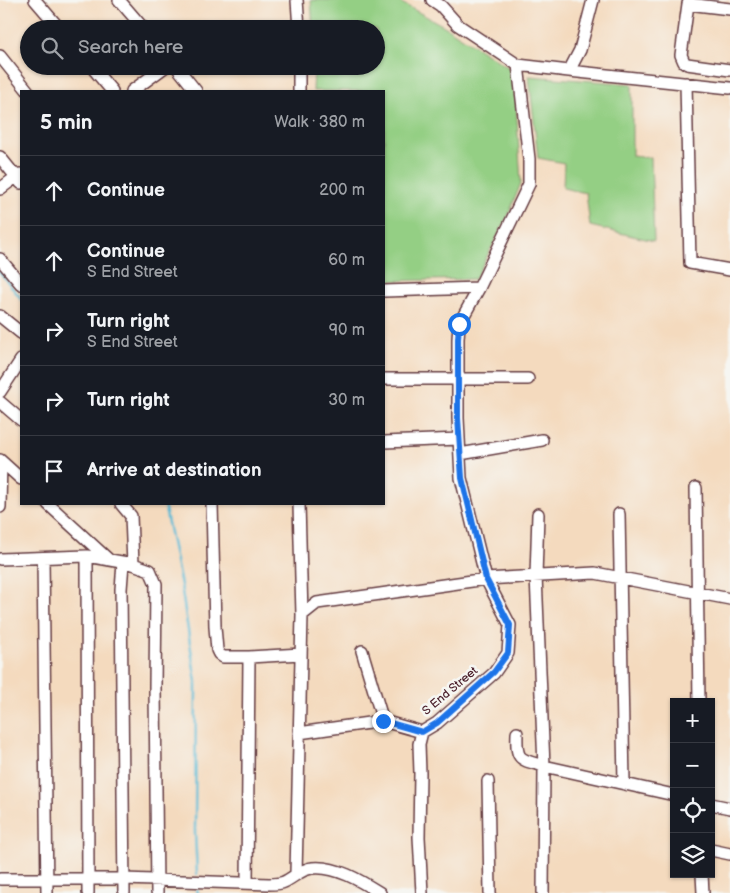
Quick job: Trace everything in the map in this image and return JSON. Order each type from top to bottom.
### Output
[{"type":"street","points":[[35,0],[52,20]]},
{"type":"street","points":[[119,0],[136,20]]},
{"type":"street","points":[[297,0],[298,20]]},
{"type":"street","points":[[432,0],[458,24],[518,65],[730,88]]},
{"type":"street","points":[[569,71],[580,50],[594,0]]},
{"type":"street","points":[[730,10],[688,2],[681,54],[684,62],[687,64],[730,70]]},
{"type":"street","points":[[0,56],[27,90]]},
{"type":"street","name":"S End Street","points":[[422,893],[418,837],[419,744],[422,732],[437,723],[494,672],[508,653],[510,625],[486,579],[462,478],[458,379],[459,324],[479,288],[528,184],[529,159],[518,65]]},
{"type":"street","points":[[99,75],[111,90]]},
{"type":"street","points":[[133,90],[154,75]]},
{"type":"street","points":[[183,75],[195,90]]},
{"type":"street","points":[[299,75],[299,90]]},
{"type":"street","points":[[686,83],[690,264],[730,270]]},
{"type":"street","points":[[0,157],[20,178],[0,189]]},
{"type":"street","points":[[0,259],[20,283]]},
{"type":"street","points":[[385,291],[479,288]]},
{"type":"street","points":[[0,316],[20,332]]},
{"type":"street","points":[[0,392],[20,362]]},
{"type":"street","points":[[385,379],[528,379]]},
{"type":"street","points":[[0,402],[20,419]]},
{"type":"street","points":[[385,442],[459,440]]},
{"type":"street","points":[[460,454],[542,440]]},
{"type":"street","points":[[1,460],[20,478]]},
{"type":"street","points":[[0,507],[1,460]]},
{"type":"street","points":[[696,488],[699,698]]},
{"type":"street","points":[[49,505],[108,560]]},
{"type":"street","points":[[122,505],[131,516],[128,564],[121,589],[124,893]]},
{"type":"street","points":[[212,505],[217,650],[223,657],[249,658],[301,654]]},
{"type":"street","points":[[296,874],[302,615],[299,505]]},
{"type":"street","points":[[538,514],[536,576],[544,766],[543,893]]},
{"type":"street","points":[[619,514],[624,783]]},
{"type":"street","points":[[87,556],[88,893]]},
{"type":"street","points":[[0,559],[87,556],[150,570],[156,584],[157,893]]},
{"type":"street","points":[[43,558],[46,893]]},
{"type":"street","points":[[302,615],[317,603],[486,579],[595,573],[730,599]]},
{"type":"street","points":[[362,651],[383,721]]},
{"type":"street","points":[[247,884],[249,658]]},
{"type":"street","points":[[300,733],[383,721],[422,732]]},
{"type":"street","points":[[517,733],[518,755],[522,760],[670,794]]},
{"type":"street","points":[[488,781],[490,893]]},
{"type":"street","points":[[715,805],[730,808]]},
{"type":"street","points":[[715,851],[730,854]]},
{"type":"street","points":[[274,893],[283,883],[296,874],[312,868],[332,870],[363,882],[380,893]]},
{"type":"street","points":[[702,878],[703,893]]},
{"type":"street","points":[[0,880],[124,879],[247,884],[283,883]]},
{"type":"green space","points":[[311,0],[396,0],[444,26],[514,71],[521,183],[508,216],[475,279],[385,281],[385,90],[313,90],[314,75],[385,75],[385,20],[312,20]]},
{"type":"green space","points":[[529,76],[632,84],[632,156],[651,158],[654,241],[590,226],[586,193],[563,188],[564,163],[538,158]]},
{"type":"waterway","points":[[0,272],[20,298]]},
{"type":"waterway","points":[[164,505],[181,585],[196,682],[195,832],[197,874]]},
{"type":"route","points":[[383,721],[422,732],[437,723],[494,672],[508,653],[510,625],[486,579],[462,478],[458,418],[459,324]]}]
